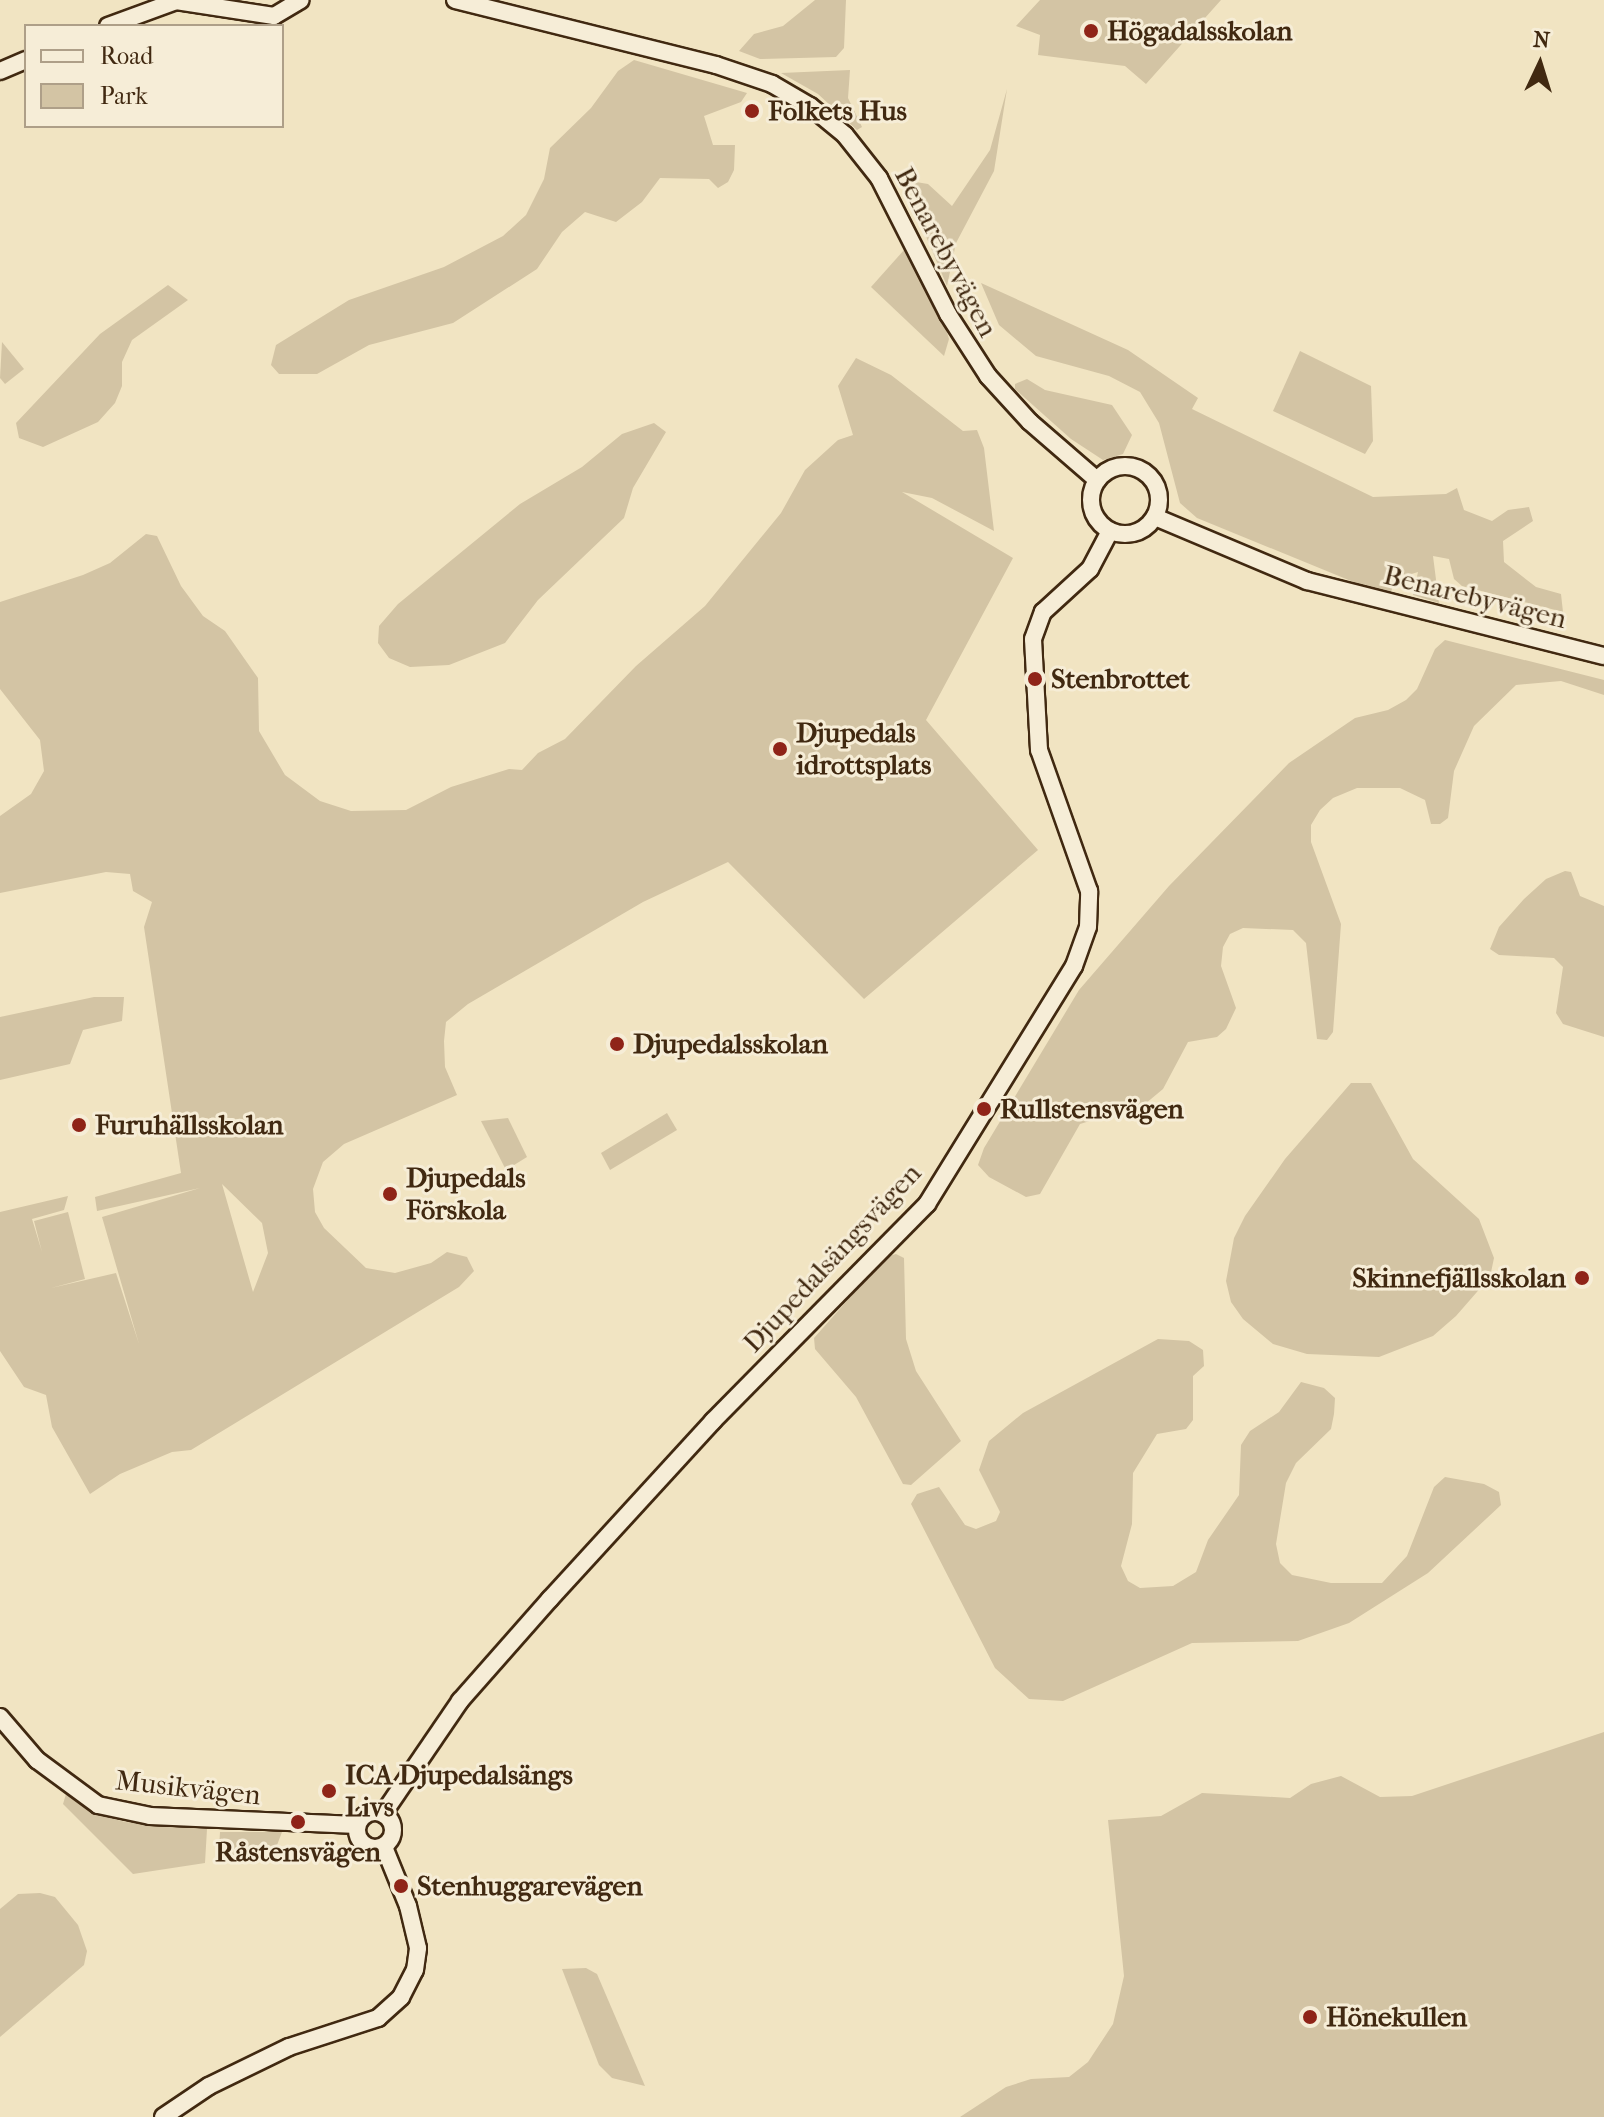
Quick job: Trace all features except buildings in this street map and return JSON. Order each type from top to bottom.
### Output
[{"type":"street","points":[[113,24],[176,1],[274,16],[301,0]]},
{"type":"street","name":"Benarebyvägen","points":[[455,0],[716,65],[772,84],[810,106],[845,135],[892,198],[948,314],[979,364],[1030,422],[1097,480]]},
{"type":"street","points":[[0,71],[24,61]]},
{"type":"street","points":[[1115,467],[1141,470],[1159,491],[1155,517],[1135,533],[1110,531],[1092,507],[1097,480],[1115,467]]},
{"type":"street","name":"Benarebyvägen","points":[[1155,517],[1307,581],[1604,656]]},
{"type":"street","name":"Djupedalsängsvägen","points":[[383,1814],[451,1712],[550,1599],[713,1421],[927,1204],[1074,966],[1088,927],[1089,891],[1039,750],[1033,639],[1043,612],[1090,569],[1110,531]]},
{"type":"street","name":"Musikvägen","points":[[0,1717],[37,1760],[98,1805],[150,1816],[357,1825],[369,1813],[383,1814]]},
{"type":"street","points":[[163,2117],[209,2086],[289,2047],[378,2018],[401,1997],[415,1970],[418,1948],[408,1906],[384,1847],[393,1828],[383,1814]]},
{"type":"street","points":[[357,1825],[363,1845],[384,1847]]},
{"type":"green space","points":[[815,0],[846,0],[844,48],[836,57],[760,59],[739,51],[754,34],[783,26]]},
{"type":"green space","name":"Högadalsskolan","points":[[1040,0],[1221,0],[1146,84],[1125,66],[1038,55],[1040,35],[1016,26]]},
{"type":"green space","points":[[634,60],[747,93],[741,102],[704,116],[713,145],[735,145],[734,170],[728,182],[718,188],[709,179],[660,178],[642,202],[616,222],[585,212],[562,232],[537,269],[453,323],[369,345],[317,374],[279,374],[271,365],[276,345],[349,300],[444,267],[503,236],[526,215],[544,179],[550,148],[591,108],[618,71]]},
{"type":"green space","points":[[850,70],[848,98],[862,127],[857,130],[818,94],[781,73]]},
{"type":"green space","points":[[1007,89],[994,171],[956,243],[947,286],[911,201],[910,181],[928,184],[952,206],[990,150]]},
{"type":"green space","points":[[904,250],[946,329],[949,339],[944,356],[871,287]]},
{"type":"green space","points":[[981,283],[1128,350],[1198,398],[1192,409],[1373,497],[1446,494],[1457,488],[1464,510],[1492,521],[1508,510],[1529,507],[1533,521],[1503,541],[1504,562],[1536,587],[1561,594],[1563,612],[1462,586],[1454,579],[1449,559],[1433,556],[1439,603],[1413,595],[1418,572],[1395,579],[1391,592],[1373,590],[1197,518],[1180,503],[1159,423],[1140,392],[1109,376],[1036,356],[999,325]]},
{"type":"green space","points":[[168,285],[188,300],[132,340],[122,362],[122,386],[115,403],[98,422],[43,447],[19,438],[16,423],[100,334]]},
{"type":"green space","points":[[2,342],[24,369],[5,384],[0,378]]},
{"type":"green space","points":[[1300,351],[1371,386],[1373,441],[1365,454],[1273,411]]},
{"type":"green space","points":[[856,358],[891,375],[963,431],[977,430],[984,448],[994,531],[932,498],[902,492],[1013,558],[926,720],[1038,850],[864,999],[728,862],[643,902],[468,1004],[446,1022],[445,1067],[457,1095],[344,1144],[323,1162],[313,1189],[315,1212],[324,1228],[366,1268],[395,1273],[431,1263],[447,1252],[467,1257],[474,1271],[459,1287],[191,1450],[172,1452],[120,1474],[90,1494],[52,1427],[46,1395],[24,1387],[0,1351],[0,1212],[68,1196],[64,1210],[32,1219],[42,1252],[34,1221],[68,1212],[85,1279],[51,1288],[116,1273],[139,1344],[102,1217],[200,1188],[97,1211],[95,1197],[181,1173],[144,927],[152,902],[133,891],[130,874],[106,872],[0,893],[0,816],[31,794],[44,771],[40,740],[0,689],[0,602],[83,575],[110,563],[146,534],[157,536],[181,586],[203,616],[225,631],[258,678],[259,731],[285,775],[320,801],[351,811],[406,810],[451,787],[509,769],[522,770],[538,753],[565,739],[636,666],[705,606],[781,513],[805,470],[838,440],[853,435],[838,386]],"holes":[[[222,1184],[262,1223],[268,1253],[253,1292]]]},
{"type":"green space","points":[[1027,379],[1045,390],[1112,405],[1132,435],[1123,454],[1103,460],[1071,439],[1015,389],[1015,384]]},
{"type":"green space","points":[[654,423],[666,432],[633,488],[624,518],[538,600],[505,643],[449,665],[410,667],[389,658],[378,643],[379,626],[398,604],[520,504],[582,467],[622,434]]},
{"type":"green space","points":[[1445,640],[1604,680],[1604,695],[1561,681],[1516,685],[1474,726],[1454,771],[1448,818],[1440,824],[1431,824],[1425,800],[1400,788],[1357,788],[1333,798],[1320,810],[1311,825],[1311,842],[1341,924],[1333,1032],[1327,1040],[1317,1039],[1306,943],[1293,930],[1243,928],[1230,934],[1223,947],[1221,966],[1236,1008],[1226,1029],[1217,1037],[1188,1042],[1163,1089],[1145,1104],[1080,1124],[1040,1194],[1026,1197],[989,1177],[978,1165],[984,1148],[1079,990],[1169,886],[1289,763],[1355,718],[1388,710],[1406,700],[1417,689],[1435,649]]},
{"type":"green space","points":[[1565,871],[1571,872],[1580,896],[1604,906],[1604,1037],[1563,1024],[1556,1013],[1563,967],[1554,958],[1499,955],[1490,949],[1499,927],[1524,899],[1546,879]]},
{"type":"green space","points":[[94,997],[124,997],[122,1021],[83,1030],[70,1064],[0,1080],[0,1017]]},
{"type":"green space","points":[[1351,1083],[1371,1083],[1413,1159],[1479,1219],[1494,1258],[1490,1277],[1456,1316],[1433,1336],[1379,1357],[1307,1354],[1273,1344],[1243,1319],[1231,1302],[1226,1281],[1234,1238],[1245,1216],[1285,1159]]},
{"type":"green space","points":[[667,1113],[677,1130],[610,1170],[601,1153]]},
{"type":"green space","points":[[508,1118],[527,1157],[506,1170],[481,1121]]},
{"type":"green space","points":[[896,1254],[904,1258],[906,1339],[916,1371],[961,1441],[911,1485],[903,1484],[856,1397],[815,1349],[814,1338],[886,1257]]},
{"type":"green space","points":[[1158,1339],[1189,1341],[1203,1350],[1204,1366],[1193,1376],[1193,1420],[1186,1429],[1157,1434],[1133,1473],[1132,1524],[1121,1566],[1128,1581],[1140,1588],[1173,1586],[1196,1572],[1208,1540],[1239,1495],[1241,1445],[1250,1431],[1279,1412],[1301,1382],[1324,1388],[1335,1398],[1331,1429],[1296,1463],[1286,1483],[1276,1544],[1280,1563],[1292,1575],[1331,1583],[1382,1583],[1407,1556],[1434,1487],[1445,1477],[1484,1484],[1499,1492],[1501,1505],[1428,1573],[1349,1623],[1298,1641],[1192,1643],[1063,1701],[1029,1699],[995,1668],[911,1504],[917,1494],[939,1487],[965,1525],[976,1529],[996,1521],[1000,1512],[979,1470],[989,1441],[1023,1413]]},
{"type":"green space","points":[[1604,1732],[1604,2117],[960,2117],[1006,2087],[1031,2079],[1069,2077],[1088,2062],[1113,2024],[1124,1976],[1108,1820],[1161,1816],[1202,1793],[1290,1798],[1311,1784],[1341,1776],[1380,1797],[1412,1796]]},
{"type":"green space","points":[[66,1794],[95,1814],[125,1822],[207,1829],[205,1863],[133,1874],[63,1804]]},
{"type":"green space","points":[[220,1832],[282,1832],[274,1853],[218,1862]]},
{"type":"green space","points":[[40,1893],[55,1897],[78,1925],[87,1951],[84,1965],[0,2037],[0,1909],[18,1894]]},
{"type":"green space","points":[[586,1968],[597,1974],[645,2086],[612,2078],[599,2065],[562,1969]]},
{"type":"place","name":"Högadalsskolan","points":[[1091,31]]},
{"type":"place","name":"Folkets Hus","points":[[752,111]]},
{"type":"place","name":"Stenbrottet","points":[[1035,679]]},
{"type":"place","name":"Djupedals idrottsplats","points":[[780,749]]},
{"type":"place","name":"Djupedalsskolan","points":[[617,1044]]},
{"type":"place","name":"Rullstensvägen","points":[[984,1109]]},
{"type":"place","name":"Furuhällsskolan","points":[[79,1125]]},
{"type":"place","name":"Djupedals Förskola","points":[[390,1194]]},
{"type":"place","name":"Skinnefjällsskolan","points":[[1582,1278]]},
{"type":"place","name":"ICA Djupedalsängs Livs","points":[[329,1791]]},
{"type":"place","name":"Råstensvägen","points":[[298,1822]]},
{"type":"place","name":"Stenhuggarevägen","points":[[401,1886]]},
{"type":"place","name":"Hönekullen","points":[[1310,2017]]}]
